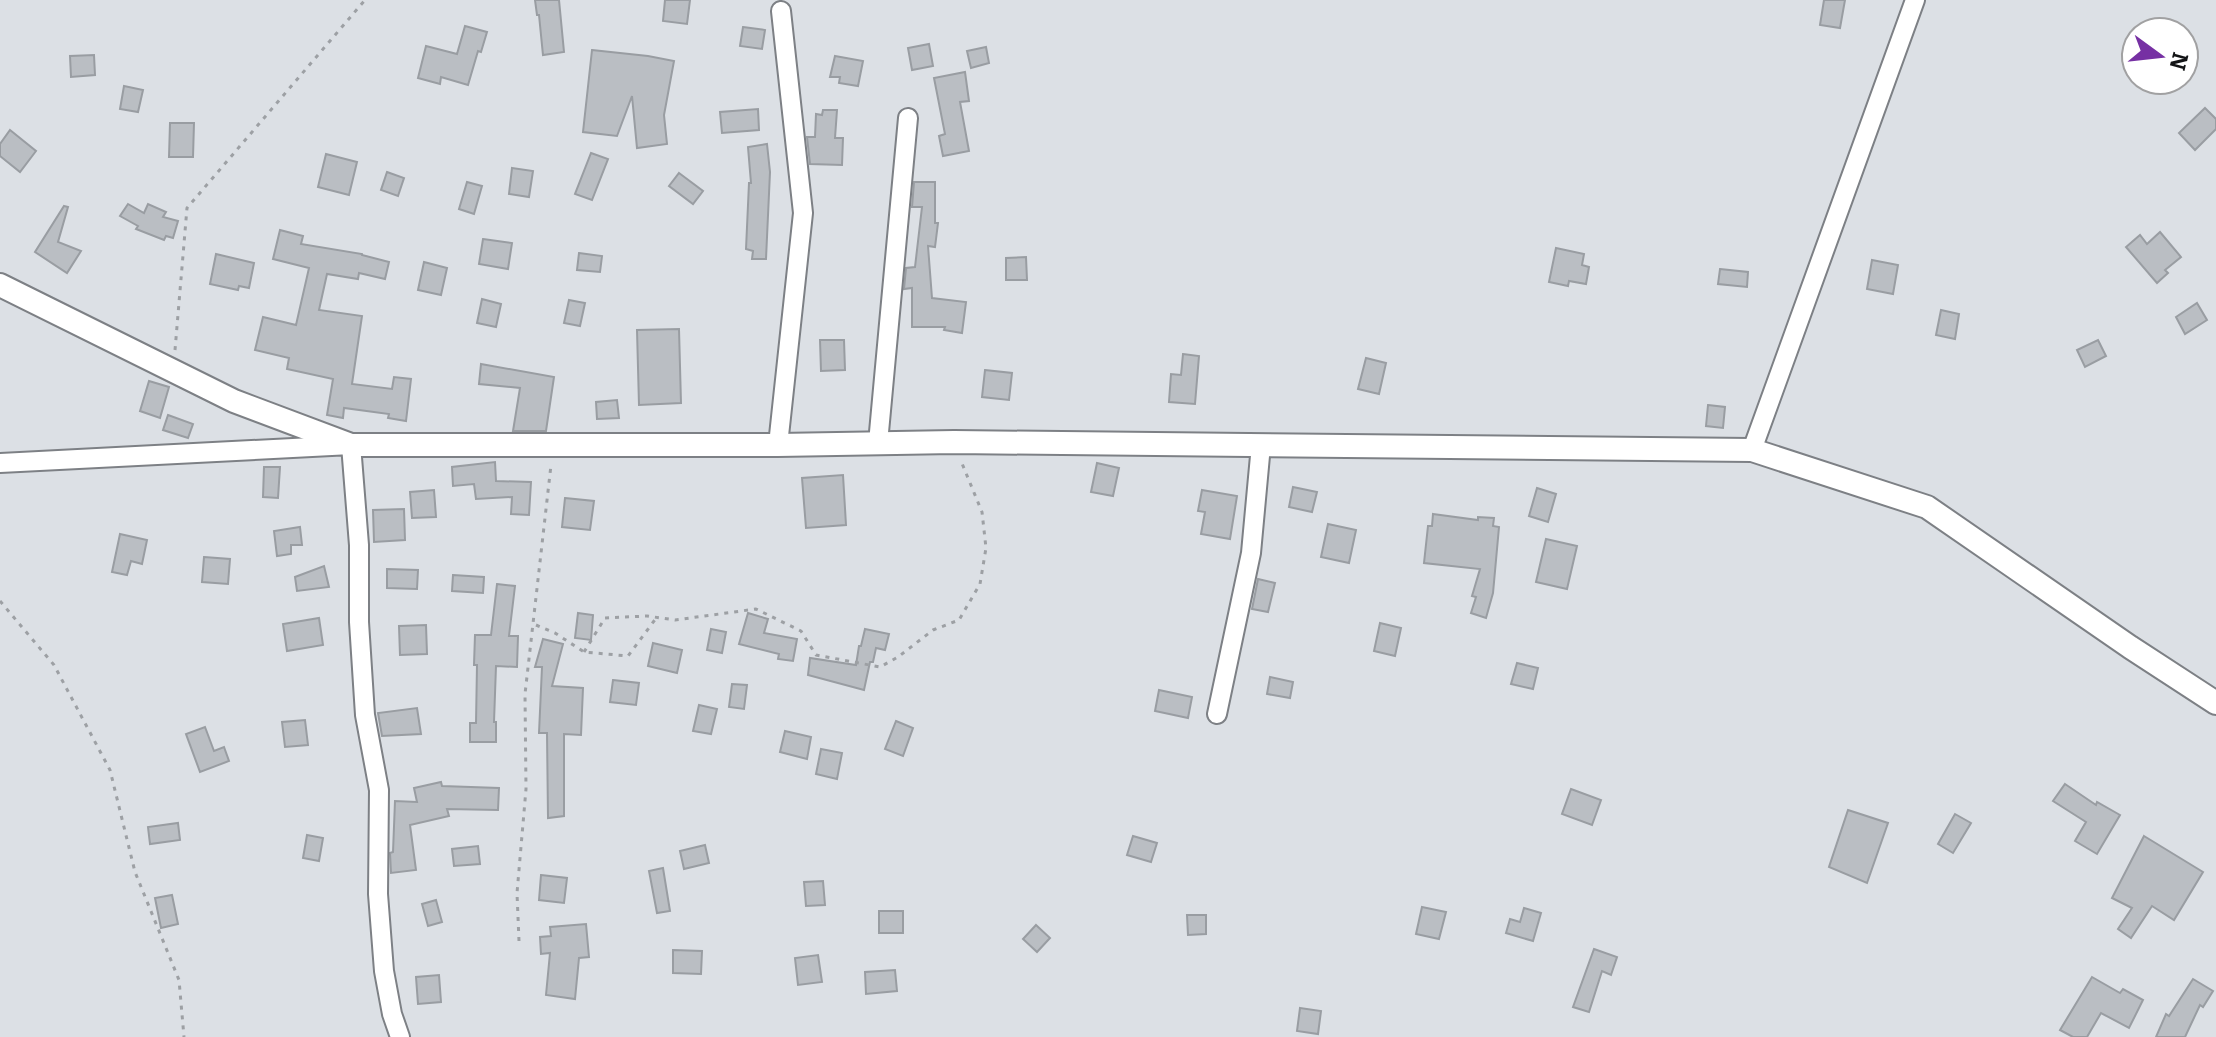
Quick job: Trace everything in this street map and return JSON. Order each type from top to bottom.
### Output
[{"type":"street","points":[[1752,450],[1915,0]]},
{"type":"street","points":[[778,445],[803,213],[781,11]]},
{"type":"street","points":[[878,443],[908,118]]},
{"type":"street","points":[[0,285],[234,401],[351,445]]},
{"type":"street","points":[[0,463],[351,445],[954,442],[1752,450],[1927,507],[2216,703]]},
{"type":"street","points":[[351,445],[359,545],[359,622],[365,715],[379,790],[378,894],[384,971],[400,1037]]},
{"type":"street","points":[[1217,714],[1251,553],[1261,445]]},
{"type":"path","points":[[170,369],[174,361],[187,208],[365,0]]},
{"type":"path","points":[[584,652],[605,618],[657,617],[675,620],[756,609],[801,631],[816,655],[880,667],[898,657],[933,630],[959,620],[980,584],[986,548],[982,512],[954,442]]},
{"type":"path","points":[[519,941],[517,893],[526,789],[525,694],[553,445]]},
{"type":"path","points":[[0,601],[54,665],[110,770],[135,872],[179,980],[184,1037]]},
{"type":"path","points":[[534,624],[555,633],[584,652],[628,656],[657,617]]},
{"type":"building","points":[[535,0],[559,0],[564,52],[543,55]]},
{"type":"building","points":[[665,0],[690,0],[687,24],[663,21]]},
{"type":"building","points":[[1824,0],[1845,0],[1840,28],[1820,25]]},
{"type":"building","points":[[465,26],[487,32],[468,85],[441,77],[440,84],[418,78],[426,46],[457,54]]},
{"type":"building","points":[[743,27],[765,30],[762,49],[740,46]]},
{"type":"building","points":[[929,44],[933,66],[912,70],[908,48]]},
{"type":"building","points":[[986,47],[989,63],[971,68],[967,51]]},
{"type":"building","points":[[592,50],[674,61],[664,115],[667,144],[637,148],[632,96],[617,136],[583,132]]},
{"type":"building","points":[[94,55],[95,75],[71,77],[70,56]]},
{"type":"building","points":[[835,56],[863,61],[858,86],[839,83],[840,77],[830,77]]},
{"type":"building","points":[[965,72],[969,101],[960,102],[969,151],[943,156],[939,136],[945,134],[934,78]]},
{"type":"building","points":[[124,86],[143,90],[138,112],[120,109]]},
{"type":"building","points":[[2205,108],[2216,119],[2216,129],[2195,150],[2179,133]]},
{"type":"building","points":[[758,109],[759,130],[722,133],[720,112]]},
{"type":"building","points":[[823,110],[837,110],[835,138],[843,138],[842,165],[810,164],[807,137],[815,137],[816,114],[822,115]]},
{"type":"building","points":[[170,123],[194,123],[193,157],[169,157]]},
{"type":"building","points":[[10,130],[36,151],[20,172],[0,156],[0,144]]},
{"type":"building","points":[[767,144],[770,172],[766,259],[752,259],[753,251],[746,249],[751,183],[748,147]]},
{"type":"building","points":[[591,153],[608,159],[592,200],[575,194]]},
{"type":"building","points":[[326,154],[357,162],[349,195],[318,187]]},
{"type":"building","points":[[512,168],[533,171],[529,197],[509,194]]},
{"type":"building","points":[[387,172],[404,178],[398,196],[381,190]]},
{"type":"building","points":[[679,173],[703,191],[693,204],[669,186]]},
{"type":"building","points":[[467,182],[482,186],[474,214],[459,209]]},
{"type":"building","points":[[914,182],[935,182],[935,223],[938,223],[935,247],[928,246],[932,298],[966,302],[962,333],[944,330],[945,327],[912,327],[912,288],[904,289],[906,268],[915,267],[922,207],[912,207]]},
{"type":"building","points":[[128,204],[144,213],[148,204],[166,212],[163,217],[178,221],[173,238],[166,236],[164,240],[136,229],[138,226],[120,216]]},
{"type":"building","points":[[64,206],[68,207],[58,242],[81,251],[67,273],[35,252]]},
{"type":"building","points":[[280,230],[303,236],[301,244],[362,254],[389,262],[385,279],[359,273],[358,279],[327,274],[319,310],[362,316],[352,384],[392,389],[394,377],[411,379],[406,421],[388,418],[389,414],[344,408],[343,418],[327,415],[333,379],[287,369],[289,358],[255,350],[263,317],[296,325],[309,268],[273,259]]},
{"type":"building","points":[[2160,232],[2181,257],[2165,270],[2168,273],[2157,283],[2126,247],[2140,235],[2147,244]]},
{"type":"building","points":[[483,239],[512,243],[508,269],[479,264]]},
{"type":"building","points":[[1556,248],[1584,254],[1582,265],[1589,267],[1586,284],[1569,281],[1568,286],[1549,282]]},
{"type":"building","points":[[579,253],[602,256],[600,272],[577,270]]},
{"type":"building","points":[[216,254],[254,263],[249,288],[239,286],[238,290],[210,284]]},
{"type":"building","points":[[1026,257],[1027,280],[1006,280],[1006,258]]},
{"type":"building","points":[[1872,260],[1898,265],[1893,294],[1867,289]]},
{"type":"building","points":[[424,262],[447,268],[441,295],[418,290]]},
{"type":"building","points":[[1720,269],[1748,272],[1747,287],[1718,284]]},
{"type":"building","points":[[482,299],[501,304],[496,327],[477,323]]},
{"type":"building","points":[[569,300],[585,303],[580,326],[564,323]]},
{"type":"building","points":[[2197,303],[2207,320],[2185,334],[2176,317]]},
{"type":"building","points":[[1941,310],[1959,314],[1955,339],[1936,335]]},
{"type":"building","points":[[679,329],[681,403],[639,405],[637,330]]},
{"type":"building","points":[[820,340],[844,340],[845,370],[821,371]]},
{"type":"building","points":[[2098,340],[2106,356],[2085,367],[2077,350]]},
{"type":"building","points":[[1183,354],[1199,356],[1195,404],[1169,402],[1171,374],[1181,375]]},
{"type":"building","points":[[1366,358],[1386,363],[1379,394],[1358,389]]},
{"type":"building","points":[[481,364],[554,377],[546,431],[513,431],[520,388],[479,384]]},
{"type":"building","points":[[985,370],[1012,373],[1009,400],[982,397]]},
{"type":"building","points":[[149,381],[169,387],[160,418],[140,411]]},
{"type":"building","points":[[617,400],[619,418],[597,419],[596,402]]},
{"type":"building","points":[[1708,405],[1725,407],[1723,428],[1706,426]]},
{"type":"building","points":[[168,415],[193,424],[188,438],[163,430]]},
{"type":"building","points":[[495,462],[496,481],[531,482],[529,515],[511,514],[512,497],[476,499],[474,484],[453,486],[452,467]]},
{"type":"building","points":[[1097,463],[1119,468],[1113,496],[1091,492]]},
{"type":"building","points":[[264,467],[280,467],[278,498],[263,497]]},
{"type":"building","points":[[843,475],[846,525],[806,528],[802,478]]},
{"type":"building","points":[[1293,487],[1317,492],[1312,512],[1289,507]]},
{"type":"building","points":[[1537,488],[1556,494],[1548,522],[1529,516]]},
{"type":"building","points":[[434,490],[436,517],[412,518],[410,492]]},
{"type":"building","points":[[1202,490],[1237,496],[1230,539],[1201,534],[1205,512],[1198,511]]},
{"type":"building","points":[[565,498],[594,501],[590,530],[562,527]]},
{"type":"building","points":[[404,509],[405,540],[374,542],[373,510]]},
{"type":"building","points":[[1433,514],[1478,520],[1478,517],[1494,518],[1493,526],[1499,527],[1493,593],[1486,618],[1471,613],[1476,597],[1472,596],[1480,569],[1424,563],[1428,526],[1432,526]]},
{"type":"building","points":[[1328,524],[1356,530],[1349,563],[1321,557]]},
{"type":"building","points":[[300,527],[302,545],[291,545],[291,554],[277,556],[274,531]]},
{"type":"building","points":[[120,534],[147,540],[142,564],[131,561],[127,575],[112,572]]},
{"type":"building","points":[[1546,539],[1577,546],[1567,589],[1536,582]]},
{"type":"building","points":[[204,557],[230,559],[228,584],[202,582]]},
{"type":"building","points":[[324,566],[329,587],[297,591],[295,577]]},
{"type":"building","points":[[387,569],[418,570],[417,589],[387,588]]},
{"type":"building","points":[[453,575],[484,577],[483,593],[452,591]]},
{"type":"building","points":[[1258,579],[1275,583],[1268,612],[1252,609]]},
{"type":"building","points":[[497,584],[515,586],[509,636],[518,636],[517,667],[496,666],[496,742],[470,742],[470,723],[476,723],[475,635],[491,635]]},
{"type":"building","points":[[578,613],[593,615],[591,640],[575,638]]},
{"type":"building","points":[[748,613],[768,619],[764,633],[797,639],[793,661],[778,659],[779,654],[739,644]]},
{"type":"building","points":[[319,618],[323,645],[287,651],[283,624]]},
{"type":"building","points":[[1380,623],[1401,628],[1395,656],[1374,651]]},
{"type":"building","points":[[426,625],[427,654],[400,655],[399,626]]},
{"type":"building","points":[[711,629],[726,632],[722,653],[707,650]]},
{"type":"building","points":[[865,629],[889,634],[885,650],[876,648],[864,690],[808,675],[810,658],[856,665]]},
{"type":"building","points":[[543,639],[563,644],[552,686],[583,688],[581,735],[564,734],[564,816],[548,818],[547,733],[539,733],[542,667],[535,667]]},
{"type":"building","points":[[653,643],[682,650],[677,673],[648,666]]},
{"type":"building","points":[[1517,663],[1538,668],[1533,689],[1511,684]]},
{"type":"building","points":[[1270,677],[1293,682],[1290,698],[1267,694]]},
{"type":"building","points":[[613,680],[639,683],[636,705],[610,702]]},
{"type":"building","points":[[732,684],[747,685],[744,709],[729,707]]},
{"type":"building","points":[[1159,690],[1192,697],[1188,718],[1155,711]]},
{"type":"building","points":[[699,705],[717,709],[711,734],[693,731]]},
{"type":"building","points":[[417,708],[421,734],[382,736],[378,713]]},
{"type":"building","points":[[305,720],[308,745],[285,747],[282,722]]},
{"type":"building","points":[[896,721],[913,728],[903,756],[885,749]]},
{"type":"building","points":[[205,727],[214,751],[224,747],[229,761],[200,772],[186,734]]},
{"type":"building","points":[[785,731],[811,737],[807,759],[780,752]]},
{"type":"building","points":[[821,749],[842,753],[837,779],[816,774]]},
{"type":"building","points":[[441,782],[442,786],[499,788],[498,810],[447,809],[449,816],[410,825],[416,870],[391,873],[395,801],[417,802],[414,788]]},
{"type":"building","points":[[2065,784],[2096,805],[2097,802],[2120,815],[2097,854],[2075,841],[2086,822],[2053,801]]},
{"type":"building","points":[[1571,789],[1601,800],[1592,825],[1562,814]]},
{"type":"building","points":[[1848,810],[1888,823],[1867,883],[1829,867]]},
{"type":"building","points":[[1955,814],[1971,823],[1953,853],[1938,844]]},
{"type":"building","points":[[178,823],[180,840],[150,844],[148,827]]},
{"type":"building","points":[[307,835],[323,838],[319,861],[303,858]]},
{"type":"building","points":[[1133,836],[1157,843],[1151,862],[1127,855]]},
{"type":"building","points":[[2144,836],[2203,872],[2174,920],[2152,906],[2131,938],[2118,929],[2132,908],[2112,898]]},
{"type":"building","points":[[705,845],[709,863],[684,869],[680,851]]},
{"type":"building","points":[[478,846],[480,864],[454,866],[452,849]]},
{"type":"building","points":[[663,868],[670,911],[657,913],[649,871]]},
{"type":"building","points":[[541,875],[567,878],[564,903],[539,900]]},
{"type":"building","points":[[823,881],[825,905],[806,906],[804,882]]},
{"type":"building","points":[[172,895],[178,924],[161,928],[155,898]]},
{"type":"building","points":[[436,900],[442,922],[428,926],[422,904]]},
{"type":"building","points":[[1422,907],[1446,912],[1439,939],[1416,934]]},
{"type":"building","points":[[1524,908],[1541,913],[1533,941],[1506,933],[1510,919],[1520,922]]},
{"type":"building","points":[[879,911],[903,911],[903,933],[879,933]]},
{"type":"building","points":[[1187,915],[1206,915],[1206,934],[1188,935]]},
{"type":"building","points":[[586,924],[589,957],[579,958],[575,999],[546,995],[550,953],[541,954],[540,937],[551,936],[550,927]]},
{"type":"building","points":[[1036,925],[1050,938],[1037,952],[1023,939]]},
{"type":"building","points":[[1594,949],[1617,957],[1611,975],[1602,971],[1589,1012],[1573,1007]]},
{"type":"building","points":[[673,950],[702,951],[701,974],[673,973]]},
{"type":"building","points":[[818,955],[822,982],[798,985],[795,958]]},
{"type":"building","points":[[895,970],[897,991],[866,994],[865,972]]},
{"type":"building","points":[[439,975],[441,1002],[418,1004],[416,977]]},
{"type":"building","points":[[2092,977],[2120,993],[2123,989],[2143,1000],[2129,1028],[2101,1013],[2087,1037],[2073,1037],[2060,1030]]},
{"type":"building","points":[[2193,979],[2213,991],[2203,1007],[2200,1005],[2185,1037],[2156,1037],[2166,1014],[2169,1016]]},
{"type":"building","points":[[1300,1008],[1321,1011],[1318,1034],[1297,1031]]}]
